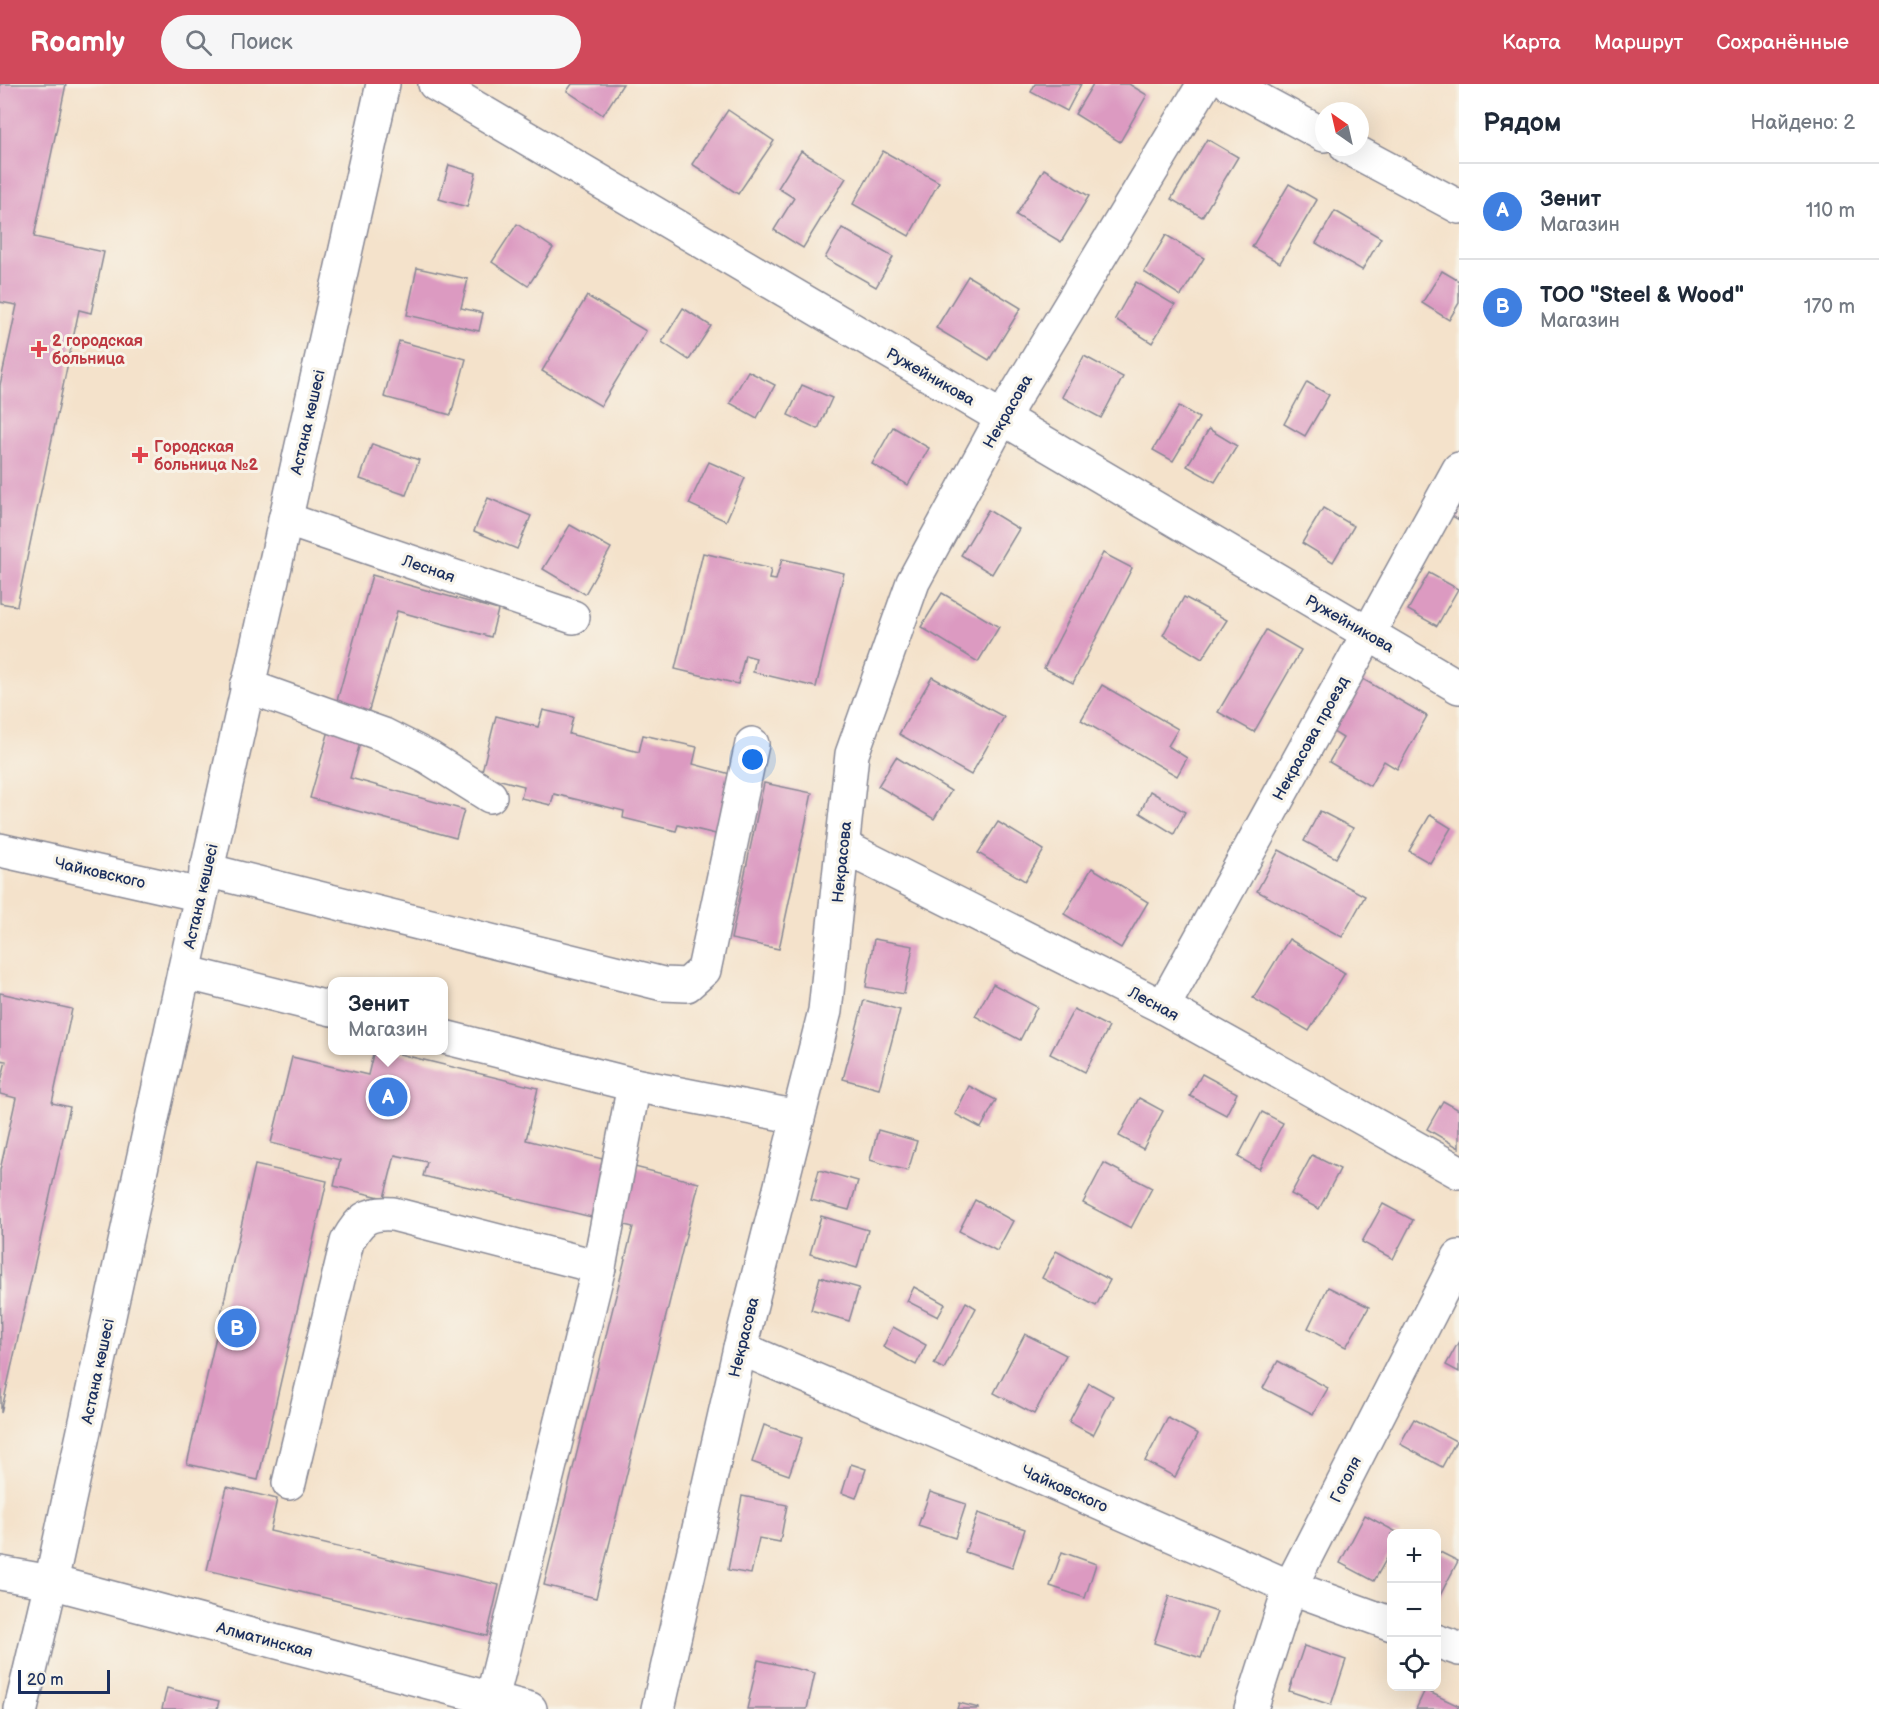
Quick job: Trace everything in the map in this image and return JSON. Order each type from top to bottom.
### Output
[{"type":"street","name":"Астана көшесі","points":[[21,1709],[382,84]]},
{"type":"street","name":"Ружейникова","points":[[435,84],[1459,687]]},
{"type":"street","name":"Некрасова","points":[[658,1709],[740,1348],[825,1011],[852,754],[913,582],[1002,418],[1204,84]]},
{"type":"street","points":[[1230,84],[1315,130]]},
{"type":"street","points":[[1364,156],[1459,207]]},
{"type":"street","name":"Некрасова проезд","points":[[1163,1007],[1459,470]]},
{"type":"street","name":"Лесная","points":[[285,519],[573,617]]},
{"type":"street","points":[[247,686],[384,735],[429,757],[490,796]]},
{"type":"street","name":"Чайковского","points":[[0,850],[204,882],[663,984],[687,984],[705,970],[752,744]]},
{"type":"street","name":"Лесная","points":[[842,846],[1163,1007],[1459,1172]]},
{"type":"street","points":[[184,972],[328,1008]]},
{"type":"street","points":[[448,1038],[634,1085],[798,1117]]},
{"type":"street","points":[[492,1699],[598,1267],[634,1085]]},
{"type":"street","points":[[289,1483],[347,1242],[354,1229],[364,1219],[377,1213],[393,1214],[598,1267]]},
{"type":"street","name":"Гоголя","points":[[1251,1709],[1290,1587],[1459,1257]]},
{"type":"street","name":"Чайковского","points":[[740,1348],[953,1438],[1290,1587],[1387,1622]]},
{"type":"street","name":"Алматинская","points":[[0,1573],[51,1582],[530,1709]]},
{"type":"street","points":[[1441,1642],[1459,1649]]},
{"type":"building","name":"2 городская больница","points":[[0,84],[66,84],[34,237],[104,252],[91,313],[79,310],[17,606],[0,603],[0,385],[17,305],[0,302]]},
{"type":"building","points":[[572,84],[623,84],[603,115],[567,91]]},
{"type":"building","points":[[1035,84],[1081,84],[1067,111],[1031,92]]},
{"type":"building","points":[[1093,84],[1129,84],[1147,95],[1120,142],[1075,114]]},
{"type":"building","points":[[728,110],[774,141],[738,194],[692,164]]},
{"type":"building","points":[[1207,139],[1238,157],[1202,217],[1171,199]]},
{"type":"building","points":[[801,151],[846,178],[803,248],[774,230],[794,198],[778,188]]},
{"type":"building","points":[[883,151],[939,182],[909,236],[853,204]]},
{"type":"building","points":[[449,165],[476,173],[467,207],[439,199]]},
{"type":"building","points":[[1044,169],[1089,196],[1061,242],[1016,215]]},
{"type":"building","points":[[1289,184],[1317,200],[1280,263],[1252,247]]},
{"type":"building","points":[[1335,211],[1381,238],[1362,270],[1316,243]]},
{"type":"building","points":[[517,224],[553,248],[528,286],[492,262]]},
{"type":"building","points":[[842,228],[893,257],[876,287],[825,258]]},
{"type":"building","points":[[1166,235],[1204,258],[1181,296],[1144,272]]},
{"type":"building","points":[[417,268],[468,279],[461,308],[483,313],[479,331],[407,315]]},
{"type":"building","points":[[1442,271],[1459,281],[1459,303],[1449,320],[1422,303]]},
{"type":"building","points":[[968,276],[1021,308],[989,360],[936,328]]},
{"type":"building","points":[[1136,282],[1175,305],[1152,343],[1115,319]]},
{"type":"building","points":[[587,296],[646,331],[601,406],[542,371]]},
{"type":"building","points":[[683,308],[711,326],[689,360],[662,342]]},
{"type":"building","points":[[399,341],[466,359],[451,415],[384,397]]},
{"type":"building","points":[[1084,356],[1123,377],[1101,418],[1062,397]]},
{"type":"building","points":[[748,371],[775,385],[757,418],[730,403]]},
{"type":"building","points":[[1307,382],[1329,395],[1305,436],[1284,424]]},
{"type":"building","points":[[802,385],[832,398],[818,429],[788,415]]},
{"type":"building","points":[[1179,406],[1199,418],[1173,461],[1153,450]]},
{"type":"building","points":[[893,427],[929,448],[908,485],[872,464]]},
{"type":"building","points":[[1209,429],[1237,446],[1215,482],[1187,466]]},
{"type":"building","points":[[372,444],[419,460],[406,495],[360,479]]},
{"type":"building","points":[[709,462],[745,478],[726,521],[689,504]]},
{"type":"building","points":[[488,498],[531,516],[517,549],[474,531]]},
{"type":"building","points":[[1459,502],[1459,520],[1452,516]]},
{"type":"building","points":[[1323,508],[1354,526],[1333,562],[1302,543]]},
{"type":"building","points":[[988,510],[1019,529],[992,574],[961,555]]},
{"type":"building","points":[[570,525],[611,548],[585,594],[543,569]]},
{"type":"building","points":[[703,553],[771,569],[769,579],[776,580],[782,559],[844,573],[816,687],[753,672],[756,658],[745,655],[738,684],[675,669]]},
{"type":"building","points":[[1103,553],[1132,568],[1073,683],[1044,668]]},
{"type":"building","points":[[1429,573],[1458,589],[1437,626],[1408,610]]},
{"type":"building","points":[[372,575],[498,610],[491,637],[397,611],[367,717],[335,708]]},
{"type":"building","points":[[942,593],[999,627],[978,662],[921,627]]},
{"type":"building","points":[[1184,597],[1227,620],[1202,659],[1163,635]]},
{"type":"building","points":[[1266,630],[1301,650],[1254,732],[1218,712]]},
{"type":"building","points":[[932,677],[1004,717],[971,775],[899,734]]},
{"type":"building","points":[[1361,678],[1427,716],[1397,769],[1384,761],[1370,786],[1329,762],[1343,738],[1330,730]]},
{"type":"building","points":[[1102,685],[1178,729],[1168,746],[1187,758],[1177,776],[1081,720]]},
{"type":"building","points":[[543,710],[573,717],[569,734],[639,752],[643,735],[697,747],[693,764],[734,775],[720,835],[678,825],[676,831],[623,818],[624,811],[554,794],[551,805],[521,798],[524,786],[481,775],[496,716],[538,727]]},
{"type":"building","points":[[330,727],[362,736],[350,778],[464,810],[456,838],[310,798]]},
{"type":"building","points":[[896,757],[951,791],[934,819],[878,786]]},
{"type":"building","points":[[764,783],[812,793],[779,949],[731,939]]},
{"type":"building","points":[[1150,791],[1185,812],[1174,834],[1140,813]]},
{"type":"building","points":[[1320,811],[1353,828],[1336,858],[1304,841]]},
{"type":"building","points":[[1430,815],[1451,828],[1430,863],[1409,851]]},
{"type":"building","points":[[998,822],[1044,850],[1025,881],[978,853]]},
{"type":"building","points":[[1279,850],[1365,896],[1342,937],[1257,891]]},
{"type":"building","points":[[1092,868],[1148,902],[1121,948],[1064,914]]},
{"type":"building","points":[[874,939],[913,946],[904,994],[866,987]]},
{"type":"building","points":[[1289,939],[1345,973],[1309,1031],[1253,998]]},
{"type":"building","points":[[993,984],[1037,1007],[1020,1040],[975,1016]]},
{"type":"building","points":[[0,993],[72,1009],[52,1103],[70,1107],[1,1413],[0,1170],[16,1098],[0,1094],[6,1061],[0,1060]]},
{"type":"building","points":[[864,1000],[900,1010],[879,1089],[843,1079]]},
{"type":"building","points":[[1074,1009],[1109,1027],[1085,1072],[1050,1054]]},
{"type":"building","points":[[373,1055],[403,1055],[538,1088],[526,1140],[699,1183],[596,1598],[544,1585],[633,1227],[423,1176],[427,1162],[395,1155],[384,1198],[334,1186],[340,1160],[271,1143],[292,1057],[368,1075]]},
{"type":"building","points":[[1202,1074],[1237,1093],[1226,1115],[1190,1096]]},
{"type":"building","points":[[969,1086],[996,1100],[981,1128],[955,1114]]},
{"type":"building","points":[[1139,1098],[1163,1111],[1143,1149],[1119,1136]]},
{"type":"building","points":[[1443,1101],[1459,1110],[1459,1148],[1427,1129]]},
{"type":"building","points":[[1262,1112],[1283,1123],[1259,1169],[1238,1157]]},
{"type":"building","points":[[878,1130],[917,1141],[908,1171],[870,1160]]},
{"type":"building","points":[[1312,1155],[1340,1169],[1319,1209],[1291,1194]]},
{"type":"building","points":[[1104,1163],[1152,1188],[1131,1228],[1083,1203]]},
{"type":"building","points":[[255,1165],[327,1181],[258,1480],[187,1464]]},
{"type":"building","points":[[819,1170],[858,1181],[849,1210],[811,1200]]},
{"type":"building","points":[[975,1200],[1013,1221],[997,1251],[959,1231]]},
{"type":"building","points":[[1383,1204],[1413,1220],[1393,1259],[1362,1242]]},
{"type":"building","points":[[821,1216],[868,1230],[857,1268],[810,1254]]},
{"type":"building","points":[[1056,1251],[1110,1280],[1096,1306],[1042,1278]]},
{"type":"building","points":[[820,1277],[859,1288],[849,1321],[811,1310]]},
{"type":"building","points":[[914,1287],[945,1304],[938,1317],[907,1301]]},
{"type":"building","points":[[1328,1287],[1369,1307],[1346,1347],[1308,1328]]},
{"type":"building","points":[[966,1302],[976,1308],[944,1369],[934,1364]]},
{"type":"building","points":[[893,1327],[926,1345],[916,1365],[883,1347]]},
{"type":"building","points":[[1025,1334],[1066,1355],[1034,1414],[994,1393]]},
{"type":"building","points":[[1459,1341],[1459,1372],[1446,1365]]},
{"type":"building","points":[[1278,1361],[1328,1388],[1313,1414],[1263,1388]]},
{"type":"building","points":[[1089,1383],[1113,1396],[1093,1435],[1069,1422]]},
{"type":"building","points":[[1168,1418],[1198,1434],[1175,1477],[1145,1461]]},
{"type":"building","points":[[1414,1419],[1456,1441],[1442,1467],[1400,1444]]},
{"type":"building","points":[[764,1425],[802,1438],[789,1475],[752,1462]]},
{"type":"building","points":[[851,1464],[866,1469],[856,1498],[842,1493]]},
{"type":"building","points":[[227,1487],[277,1499],[270,1531],[499,1585],[487,1636],[207,1570]]},
{"type":"building","points":[[930,1492],[966,1504],[955,1538],[918,1526]]},
{"type":"building","points":[[742,1496],[787,1505],[780,1542],[759,1538],[751,1574],[728,1570]]},
{"type":"building","points":[[978,1513],[1025,1529],[1012,1568],[965,1552]]},
{"type":"building","points":[[1365,1515],[1391,1529],[1387,1529],[1387,1558],[1374,1581],[1340,1563]]},
{"type":"building","points":[[1062,1552],[1096,1564],[1085,1598],[1050,1586]]},
{"type":"building","points":[[1441,1552],[1458,1561],[1441,1593]]},
{"type":"building","points":[[1169,1596],[1217,1612],[1201,1658],[1154,1643]]},
{"type":"building","points":[[1304,1646],[1346,1660],[1331,1705],[1289,1691]]},
{"type":"building","points":[[758,1660],[815,1673],[807,1709],[747,1709]]},
{"type":"building","points":[[167,1688],[219,1701],[217,1709],[162,1709]]},
{"type":"building","points":[[1425,1691],[1459,1706],[1457,1709],[1416,1709]]},
{"type":"building","points":[[959,1703],[979,1708],[979,1709],[957,1709]]},
{"type":"place","name":"2 городская больница","points":[[39,349]]},
{"type":"place","name":"Городская больница №2","points":[[140,455]]},
{"type":"place","name":"Зенит","points":[[388,1097]]},
{"type":"place","name":"TOO \"Steel & Wood\"","points":[[237,1328]]}]
